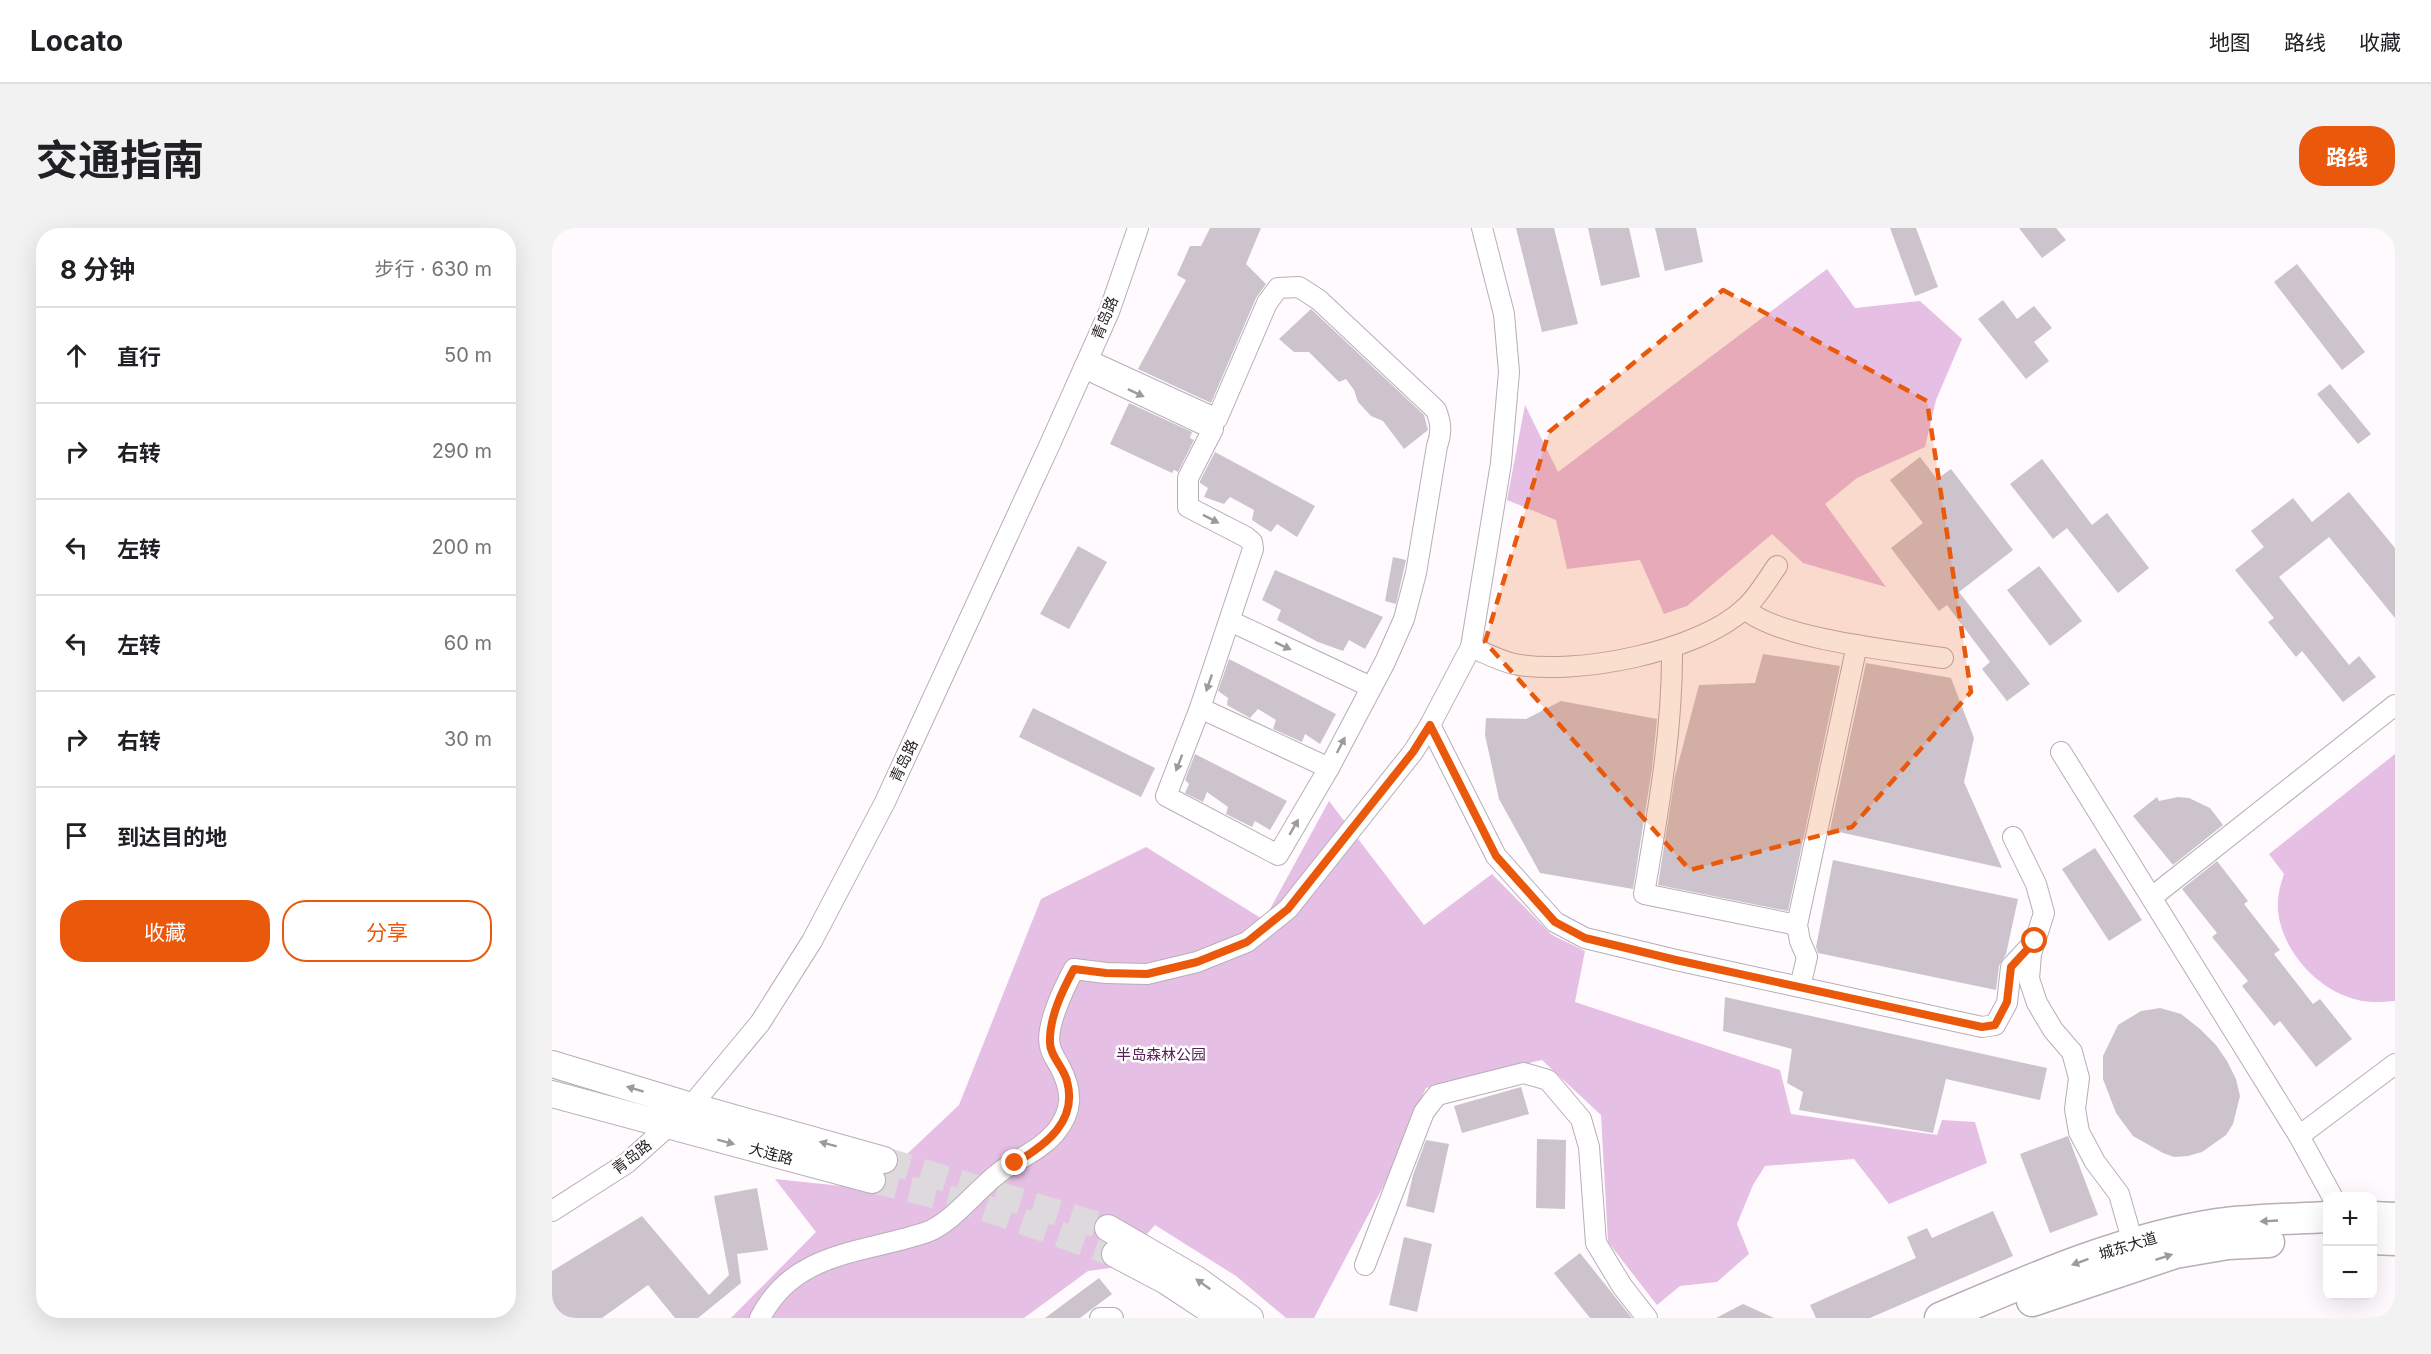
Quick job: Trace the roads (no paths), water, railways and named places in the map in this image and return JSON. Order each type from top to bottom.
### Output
[{"type":"highway","name":"城东大道","points":[[1940,1318],[2036,1277],[2133,1243],[2219,1224],[2323,1217]]},
{"type":"highway","points":[[2377,1217],[2395,1218]]},
{"type":"highway","name":"城东大道","points":[[1990,1318],[2043,1297],[2175,1253],[2228,1244],[2323,1238]]},
{"type":"highway","points":[[2377,1239],[2395,1240]]},
{"type":"main road","name":"大连路","points":[[552,1064],[691,1106],[878,1170],[669,1127],[552,1094]]},
{"type":"main road","points":[[1108,1228],[1196,1279],[1250,1318]]},
{"type":"main road","points":[[1115,1254],[1166,1281],[1222,1318]]},
{"type":"street","name":"青岛路","points":[[552,1211],[627,1163],[691,1106],[760,1023],[812,941],[885,802],[1086,364],[1109,312],[1138,228]]},
{"type":"street","points":[[760,1318],[768,1302],[785,1283],[801,1271],[884,1243],[928,1232],[947,1221],[1000,1172],[1040,1149],[1056,1132],[1070,1110],[1067,1081],[1049,1046],[1053,1019],[1063,990],[1074,969],[1106,973],[1147,974],[1197,962],[1247,942],[1288,909],[1413,752],[1472,647],[1500,463],[1509,372],[1504,314],[1482,228]]},
{"type":"street","points":[[1289,287],[1299,287],[1320,300],[1436,410],[1441,421],[1442,434],[1437,446],[1416,573],[1404,619],[1329,768],[1278,855],[1166,796],[1200,708],[1253,549],[1252,542],[1188,507],[1188,478],[1215,424],[1267,303],[1278,288],[1289,287]]},
{"type":"street","points":[[1086,364],[1215,424]]},
{"type":"street","points":[[1472,647],[1514,664],[1562,666],[1615,662],[1672,647],[1716,631],[1745,609],[1777,566]]},
{"type":"street","points":[[1745,609],[1755,617],[1776,626],[1857,645],[1943,658]]},
{"type":"street","points":[[1230,621],[1371,687]]},
{"type":"street","points":[[1800,987],[1806,957],[1797,925],[1857,645]]},
{"type":"street","points":[[1672,647],[1672,697],[1658,811],[1644,894],[1797,925]]},
{"type":"street","points":[[2152,897],[2395,705]]},
{"type":"street","points":[[1200,708],[1329,768]]},
{"type":"street","points":[[1430,725],[1496,856],[1555,922],[1585,938],[1982,1027],[1995,1025],[2007,1002],[2011,967],[2035,941]]},
{"type":"street","points":[[2061,752],[2299,1136],[2329,1192]]},
{"type":"street","points":[[2013,837],[2036,884],[2044,913],[2031,954],[2029,979],[2037,1003],[2053,1030],[2072,1052],[2079,1078],[2075,1109],[2079,1132],[2095,1162],[2119,1194],[2133,1243]]},
{"type":"street","points":[[2299,1136],[2395,1064]]},
{"type":"street","points":[[1365,1265],[1424,1112],[1437,1095],[1524,1073],[1548,1080],[1581,1119],[1589,1147],[1596,1243],[1623,1286],[1647,1318]]},
{"type":"street","points":[[1100,1318],[1113,1318]]},
{"type":"tunnel","points":[[884,1160],[1108,1228]]},
{"type":"tunnel","points":[[872,1180],[979,1206],[1115,1254]]},
{"type":"park label","name":"半岛森林公园","points":[[1161,1055]]}]
